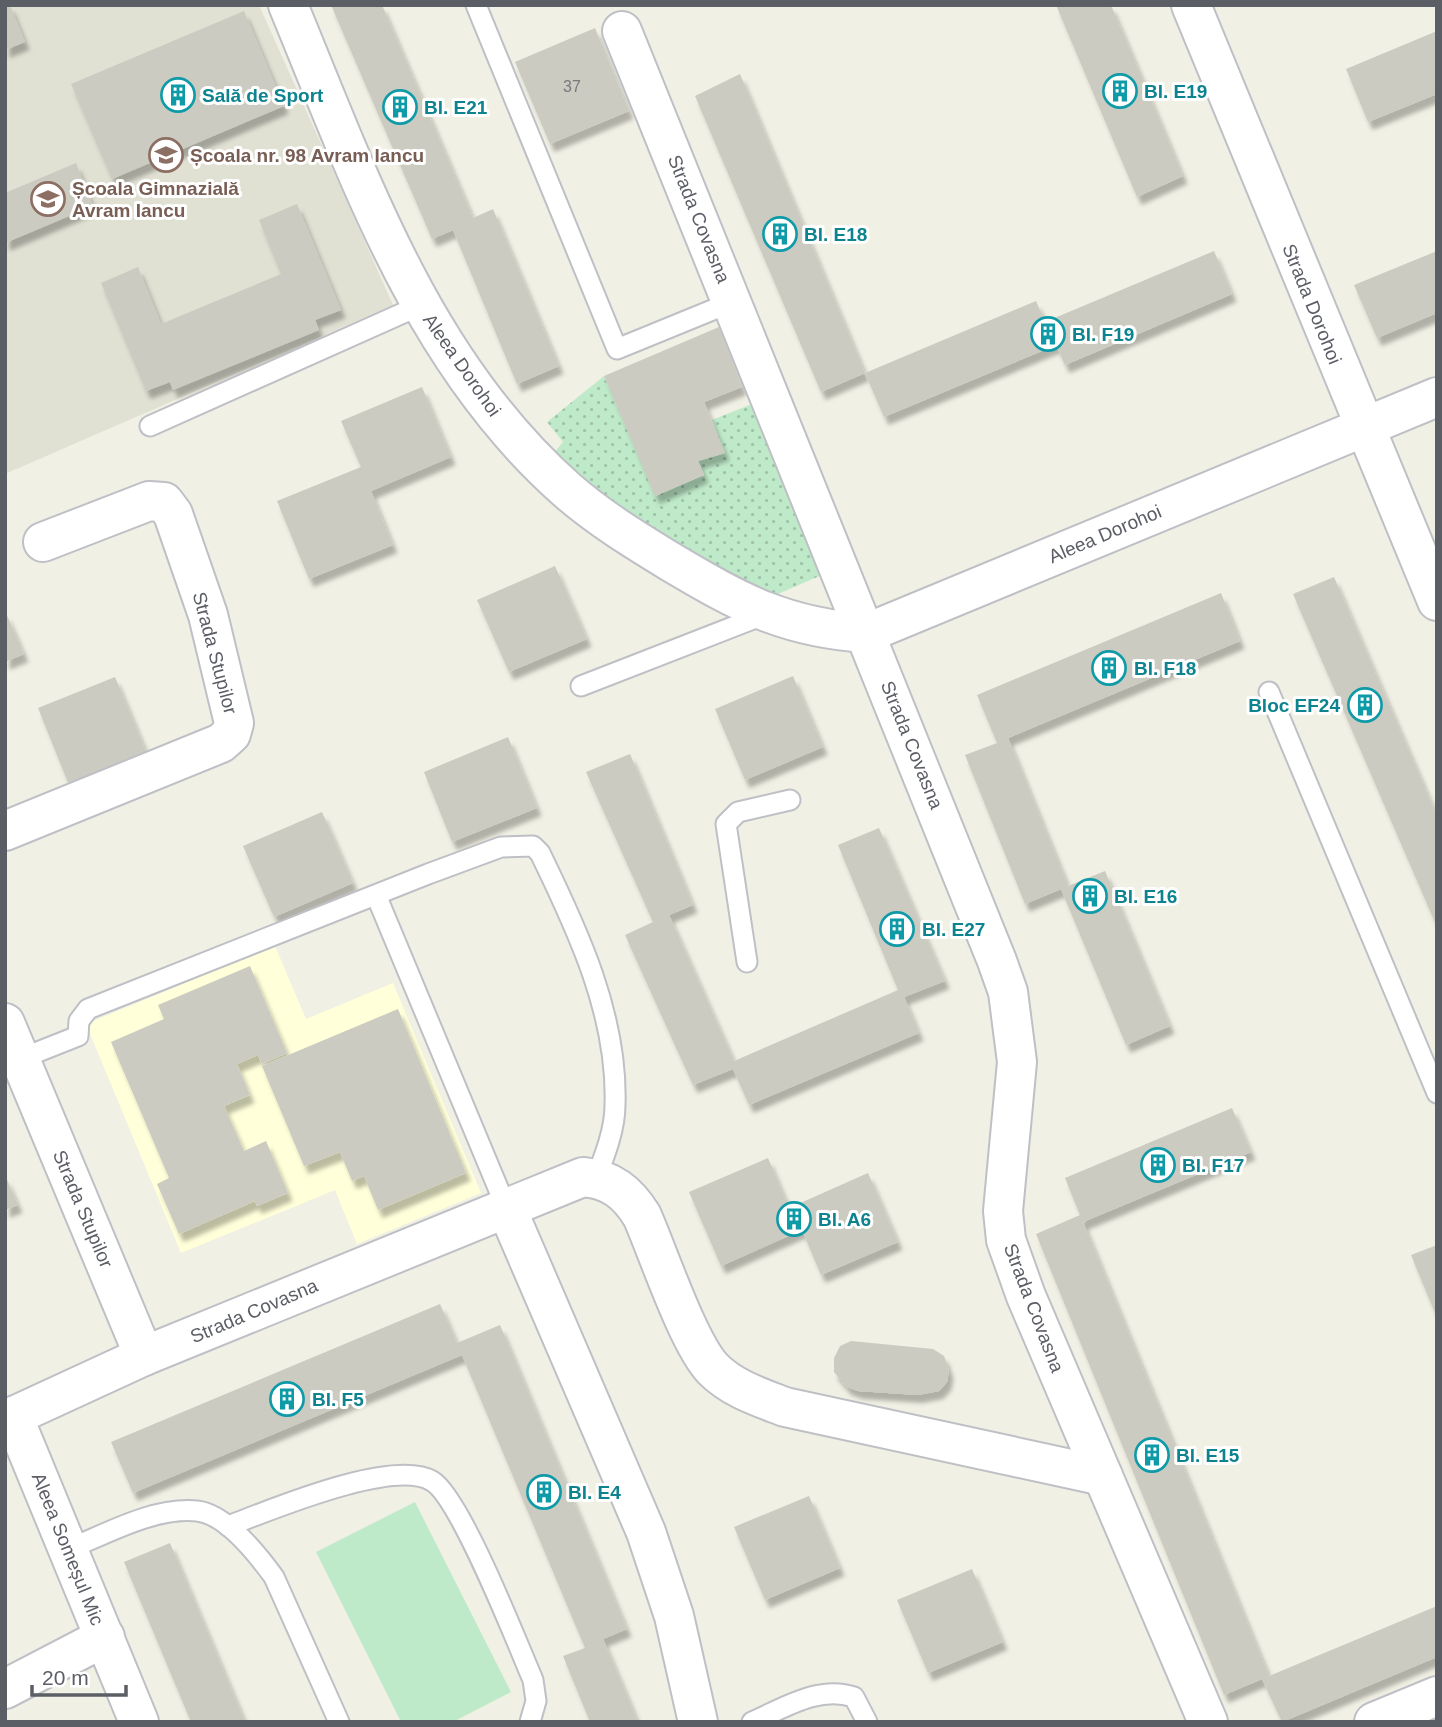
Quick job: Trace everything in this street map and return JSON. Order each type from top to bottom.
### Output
[{"type":"street","name":"Aleea Dorohoi","points":[[288,5],[383,234],[421,305],[489,406],[568,491],[621,532],[696,577],[768,614],[819,629],[867,633],[1437,397]]},
{"type":"street","name":"Strada Dorohoi","points":[[1191,5],[1437,601]]},
{"type":"street","name":"Strada Covasna","points":[[622,31],[867,633],[1008,992],[1017,1062],[1004,1179],[1006,1240],[1102,1476],[1208,1722]]},
{"type":"street","name":"Strada Stupilor","points":[[5,831],[221,743],[231,734],[234,723],[208,615],[173,514],[164,502],[149,501],[43,542]]},
{"type":"street","name":"Strada Stupilor","points":[[5,1023],[144,1356]]},
{"type":"street","name":"Strada Covasna","points":[[9,1418],[144,1356],[570,1180],[596,1178]]},
{"type":"street","points":[[596,1178],[617,1186],[632,1199],[642,1216],[697,1345],[712,1368],[745,1392],[785,1407],[1102,1476]]},
{"type":"street","points":[[506,1207],[646,1532],[674,1616],[698,1722]]},
{"type":"street","name":"Aleea Someșul Mic","points":[[9,1418],[69,1549],[139,1722]]},
{"type":"street","points":[[5,1689],[105,1637]]},
{"type":"street","points":[[1374,1722],[1437,1696]]},
{"type":"lane","points":[[476,5],[617,349],[732,302]]},
{"type":"lane","points":[[150,426],[421,305]]},
{"type":"lane","points":[[581,686],[768,614]]},
{"type":"lane","points":[[1269,692],[1437,1093]]},
{"type":"lane","points":[[747,962],[726,824],[738,812],[790,800]]},
{"type":"lane","points":[[20,1059],[78,1036],[79,1021],[88,1009],[501,847],[533,846],[540,853],[581,944],[603,1008],[613,1054],[615,1107],[607,1148],[596,1178]]},
{"type":"lane","points":[[376,894],[506,1207]]},
{"type":"lane","points":[[228,1526],[351,1483],[410,1474],[433,1481],[456,1506],[533,1680],[536,1701],[530,1722]]},
{"type":"lane","points":[[69,1549],[128,1524],[164,1514],[199,1511],[228,1526],[258,1555],[274,1577],[340,1722]]},
{"type":"lane","points":[[752,1722],[823,1693],[836,1691],[854,1697],[867,1722]]},
{"type":"shaded area","name":"Școala nr. 98 Avram Iancu","points":[[5,5],[259,5],[393,305],[5,474]]},
{"type":"shaded area","points":[[604,376],[656,496],[704,475],[698,461],[724,453],[712,420],[757,402],[831,571],[771,597],[683,558],[552,455],[563,442],[547,422]]},
{"type":"shaded area","points":[[275,946],[306,1019],[393,983],[481,1193],[357,1244],[335,1190],[181,1253],[86,1024]]},
{"type":"shaded area","points":[[415,1502],[511,1692],[453,1722],[401,1722],[316,1552]]},
{"type":"building","points":[[5,5],[10,5],[25,42],[5,50]]},
{"type":"building","name":"Bl. E21","points":[[331,5],[382,5],[473,218],[493,209],[559,366],[517,384],[453,230],[432,239]]},
{"type":"building","name":"Bl. E19","points":[[1056,5],[1111,5],[1183,176],[1137,197]]},
{"type":"building","name":"Sală de Sport","points":[[244,11],[284,106],[112,179],[71,84]]},
{"type":"building","points":[[595,28],[629,111],[550,144],[515,62]]},
{"type":"building","points":[[1437,31],[1437,94],[1368,122],[1346,69]]},
{"type":"building","name":"Bl. E18","points":[[740,74],[865,373],[821,392],[695,96]]},
{"type":"building","name":"Școala Gimnazială Avram Iancu","points":[[76,163],[93,206],[5,243],[5,193]]},
{"type":"building","points":[[297,204],[341,310],[315,320],[319,330],[173,390],[170,382],[146,391],[101,283],[138,267],[161,324],[281,274],[259,220]]},
{"type":"building","name":"Bl. F19","points":[[1214,251],[1232,294],[1065,365],[1056,345],[884,417],[865,373],[1036,301],[1045,322]]},
{"type":"building","points":[[1437,251],[1437,313],[1377,338],[1354,285]]},
{"type":"building","points":[[719,327],[742,387],[704,402],[725,453],[698,461],[704,475],[655,496],[604,376]]},
{"type":"building","points":[[422,387],[451,457],[371,491],[393,545],[309,579],[277,501],[361,467],[341,421]]},
{"type":"building","points":[[555,566],[587,639],[509,672],[477,600]]},
{"type":"building","name":"Bloc EF24","points":[[1334,577],[1437,816],[1437,927],[1293,594]]},
{"type":"building","points":[[1221,593],[1240,641],[1008,738],[1068,886],[1105,871],[1170,1026],[1126,1045],[1061,889],[1025,904],[965,755],[997,743],[977,695]]},
{"type":"building","points":[[5,611],[24,654],[5,662]]},
{"type":"building","points":[[793,676],[823,747],[745,780],[715,709]]},
{"type":"building","points":[[115,677],[147,754],[69,785],[38,708]]},
{"type":"building","points":[[508,737],[537,808],[452,842],[424,772]]},
{"type":"building","name":"Bl. E27","points":[[630,754],[693,905],[669,915],[734,1061],[898,990],[838,845],[879,828],[945,981],[904,997],[919,1033],[749,1105],[733,1069],[693,1085],[625,935],[653,922],[586,772]]},
{"type":"building","points":[[322,812],[353,883],[274,917],[243,846]]},
{"type":"building","points":[[250,966],[287,1053],[262,1064],[258,1055],[237,1064],[250,1095],[224,1106],[244,1151],[266,1141],[288,1193],[257,1206],[255,1201],[179,1234],[157,1184],[169,1178],[111,1042],[164,1019],[158,1005]]},
{"type":"building","points":[[398,1009],[466,1173],[378,1210],[364,1176],[352,1181],[340,1152],[304,1166],[262,1066]]},
{"type":"building","points":[[1232,1108],[1251,1152],[1083,1222],[1269,1676],[1437,1606],[1437,1657],[1282,1722],[1262,1679],[1224,1695],[1036,1234],[1080,1215],[1065,1178]]},
{"type":"building","name":"Bl. A6","points":[[768,1158],[789,1208],[868,1173],[898,1242],[821,1275],[802,1230],[721,1266],[689,1192]]},
{"type":"building","points":[[5,1175],[18,1205],[5,1210]]},
{"type":"building","points":[[1437,1245],[1437,1318],[1411,1255]]},
{"type":"building","points":[[440,1304],[457,1343],[500,1325],[627,1629],[603,1639],[638,1722],[590,1722],[563,1656],[585,1648],[462,1355],[133,1493],[111,1442]]},
{"type":"building","points":[[851,1341],[933,1349],[944,1356],[949,1371],[947,1382],[939,1391],[918,1395],[858,1391],[847,1387],[834,1372],[834,1358],[840,1346]]},
{"type":"building","points":[[809,1496],[840,1568],[765,1600],[734,1527]]},
{"type":"building","points":[[170,1543],[245,1722],[191,1722],[124,1562]]},
{"type":"building","points":[[972,1569],[1003,1642],[928,1673],[897,1600]]},
{"type":"place","name":"Bl. E19","points":[[1120,91]]},
{"type":"place","name":"Sală de Sport","points":[[178,95]]},
{"type":"place","name":"Bl. E21","points":[[400,107]]},
{"type":"place","name":"Școala nr. 98 Avram Iancu","points":[[166,155]]},
{"type":"place","name":"Școala Gimnazială Avram Iancu","points":[[48,199]]},
{"type":"place","name":"Bl. E18","points":[[780,234]]},
{"type":"place","name":"Bl. F19","points":[[1048,334]]},
{"type":"place","name":"Bl. F18","points":[[1109,668]]},
{"type":"place","name":"Bloc EF24","points":[[1365,705]]},
{"type":"place","name":"Bl. E16","points":[[1090,896]]},
{"type":"place","name":"Bl. E27","points":[[897,929]]},
{"type":"place","name":"Bl. F17","points":[[1158,1165]]},
{"type":"place","name":"Bl. A6","points":[[794,1219]]},
{"type":"place","name":"Bl. F5","points":[[287,1399]]},
{"type":"place","name":"Bl. E15","points":[[1152,1455]]},
{"type":"place","name":"Bl. E4","points":[[544,1492]]}]
